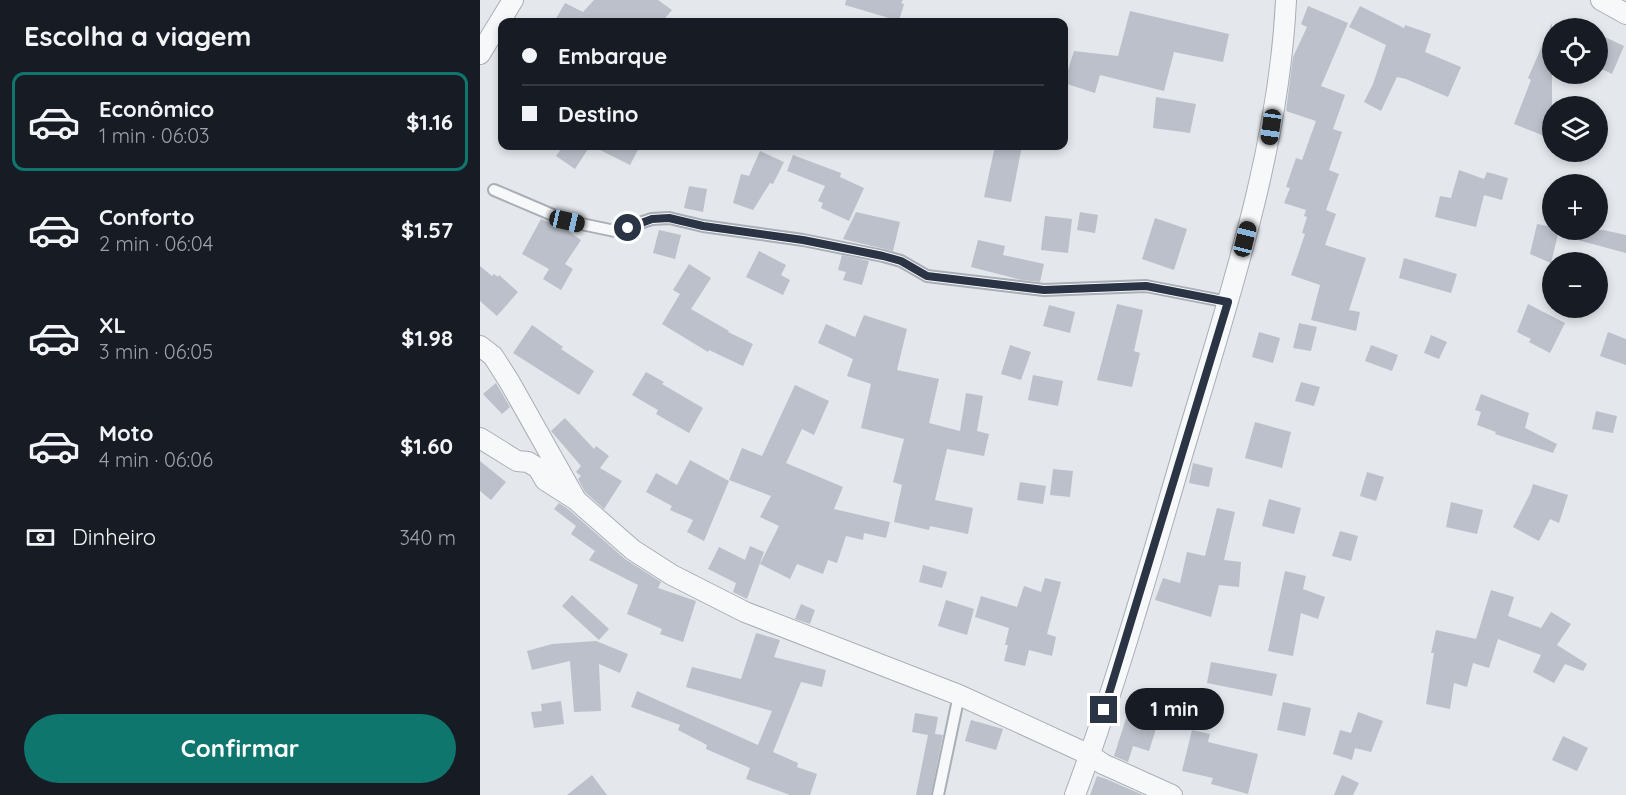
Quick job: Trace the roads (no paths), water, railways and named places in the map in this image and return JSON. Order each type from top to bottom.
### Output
[{"type":"street","points":[[502,18],[513,0]]},
{"type":"street","points":[[1075,795],[1090,755],[1228,302],[1268,149],[1284,41],[1286,0]]},
{"type":"street","points":[[1601,0],[1626,14]]},
{"type":"street","points":[[480,54],[498,25]]},
{"type":"street","points":[[480,346],[493,357],[509,381],[576,500]]},
{"type":"street","points":[[480,438],[517,461],[528,462],[538,468],[545,480],[576,500],[633,550],[672,575],[745,612],[959,695],[1172,795]]},
{"type":"lane","points":[[494,190],[567,221],[615,231],[652,219],[669,218],[703,226],[803,240],[883,256],[901,261],[927,276],[1044,290],[1146,286],[1228,302]]},
{"type":"lane","points":[[938,795],[959,695]]}]
